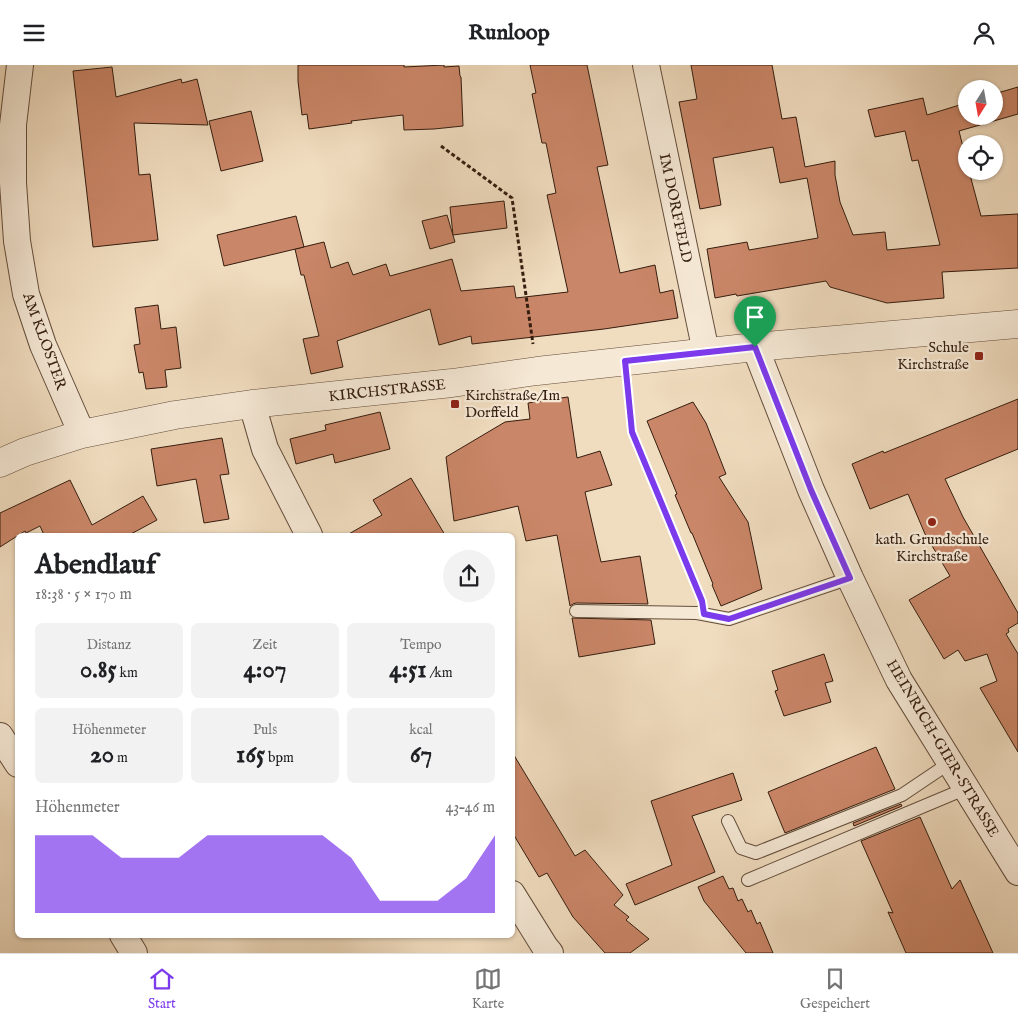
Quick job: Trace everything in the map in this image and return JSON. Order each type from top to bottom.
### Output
[{"type":"street","name":"AM KLOSTER","points":[[20,65],[6,125],[17,241],[26,294],[43,345],[82,434]]},
{"type":"street","name":"IM DORFFELD","points":[[646,65],[706,352]]},
{"type":"street","name":"KIRCHSTRASSE","points":[[0,463],[25,452],[82,434],[175,415],[252,404],[452,383],[537,371],[706,352],[1018,324]]},
{"type":"street","name":"HEINRICH-GIER-STRASSE","points":[[755,347],[811,490],[850,578],[899,679],[1018,872]]},
{"type":"street","points":[[252,404],[265,449],[309,533]]},
{"type":"street","points":[[0,737],[15,760]]},
{"type":"street","points":[[515,899],[543,951]]},
{"type":"street","points":[[125,938],[134,953]]},
{"type":"lane","points":[[576,611],[697,613],[729,619],[850,578]]},
{"type":"lane","points":[[728,821],[741,848],[756,853],[902,795],[951,763]]},
{"type":"lane","points":[[748,880],[967,789]]},
{"type":"path","points":[[441,146],[512,198],[537,371]]},
{"type":"path","points":[[625,361],[632,432],[702,601],[704,614]]},
{"type":"building","points":[[298,65],[459,66],[463,126],[404,130],[403,115],[351,121],[352,123],[309,129],[307,114],[302,115]]},
{"type":"building","points":[[530,65],[587,65],[608,165],[597,167],[620,273],[655,265],[660,293],[673,290],[678,318],[604,329],[472,344],[471,336],[439,345],[430,309],[337,341],[343,367],[311,374],[303,339],[319,336],[304,275],[301,275],[295,249],[324,242],[331,268],[348,262],[353,275],[386,264],[390,276],[452,259],[461,291],[514,286],[516,298],[568,292],[547,195],[556,193],[546,143],[542,143],[532,94],[536,93]]},
{"type":"building","points":[[691,65],[772,65],[782,119],[796,117],[805,167],[835,161],[835,175],[840,202],[853,235],[885,232],[887,250],[940,245],[918,160],[912,161],[905,131],[875,137],[868,110],[923,98],[927,115],[958,105],[958,125],[980,125],[959,131],[958,180],[971,180],[981,216],[1018,214],[1018,268],[942,272],[944,298],[887,303],[830,287],[826,281],[715,298],[707,249],[747,242],[749,250],[818,238],[807,178],[780,183],[773,147],[713,158],[721,205],[700,209],[679,102],[697,99]]},
{"type":"building","points":[[112,67],[116,97],[181,79],[182,83],[197,79],[208,125],[134,123],[139,175],[150,174],[158,240],[93,247],[73,71]]},
{"type":"building","points":[[1018,87],[1018,114],[1003,118],[1003,91]]},
{"type":"building","points":[[251,111],[263,161],[221,171],[209,121]]},
{"type":"building","points":[[504,201],[507,228],[453,235],[450,207]]},
{"type":"building","points":[[447,215],[455,242],[430,249],[422,221]]},
{"type":"building","points":[[296,216],[304,247],[224,266],[217,235]]},
{"type":"building","points":[[158,305],[161,329],[176,327],[181,368],[165,370],[167,387],[146,389],[143,372],[139,373],[134,345],[140,344],[135,308]]},
{"type":"building","points":[[568,397],[577,458],[600,451],[612,485],[585,492],[601,562],[640,556],[648,604],[576,603],[570,606],[557,535],[526,541],[518,506],[454,521],[446,457],[505,422],[530,419],[528,403]]},
{"type":"building","points":[[1018,399],[1018,449],[945,479],[963,517],[1018,613],[1018,623],[1008,629],[1009,632],[1006,634],[1018,654],[1018,752],[980,688],[997,681],[987,654],[965,661],[958,650],[944,659],[909,600],[950,576],[925,534],[908,494],[870,509],[852,464]]},
{"type":"building","points":[[693,402],[706,423],[726,474],[719,477],[748,522],[762,589],[721,606],[647,421]]},
{"type":"building","points":[[380,412],[390,449],[335,463],[333,454],[296,464],[290,439],[326,430],[325,425]]},
{"type":"building","points":[[222,438],[229,474],[220,475],[229,519],[204,523],[196,479],[157,486],[151,449]]},
{"type":"building","points":[[411,478],[444,533],[350,533],[382,515],[373,500]]},
{"type":"building","points":[[70,480],[92,525],[143,496],[157,520],[133,533],[43,533],[40,526],[26,533],[25,531],[15,533],[15,537],[0,547],[0,513]]},
{"type":"building","points":[[572,618],[651,620],[655,644],[579,657]]},
{"type":"building","points":[[824,654],[833,681],[825,683],[831,702],[784,716],[775,691],[778,690],[772,671]]},
{"type":"building","points":[[876,747],[895,789],[785,833],[768,792]]},
{"type":"building","points":[[515,757],[575,856],[585,850],[623,895],[614,905],[629,917],[626,920],[649,939],[630,953],[605,953],[573,917],[547,873],[539,877],[515,837]]},
{"type":"building","points":[[733,773],[742,800],[692,816],[715,872],[635,905],[626,884],[672,865],[651,801]]},
{"type":"building","points":[[901,804],[902,806],[854,826],[853,823]]},
{"type":"building","points":[[920,817],[952,889],[960,880],[993,953],[906,953],[888,912],[893,913],[861,841]]},
{"type":"building","points":[[723,876],[729,889],[733,888],[738,901],[742,899],[748,912],[751,910],[757,924],[760,922],[773,953],[746,953],[704,901],[698,887]]},
{"type":"place","name":"Schule Kirchstraße","points":[[979,356]]},
{"type":"place","name":"Kirchstraße/Im Dorffeld","points":[[455,404]]},
{"type":"place","name":"kath. Grundschule Kirchstraße","points":[[932,522]]},
{"type":"route","points":[[755,347],[811,490],[850,578],[729,619],[704,614],[702,601],[632,432],[625,361],[755,347]]}]
